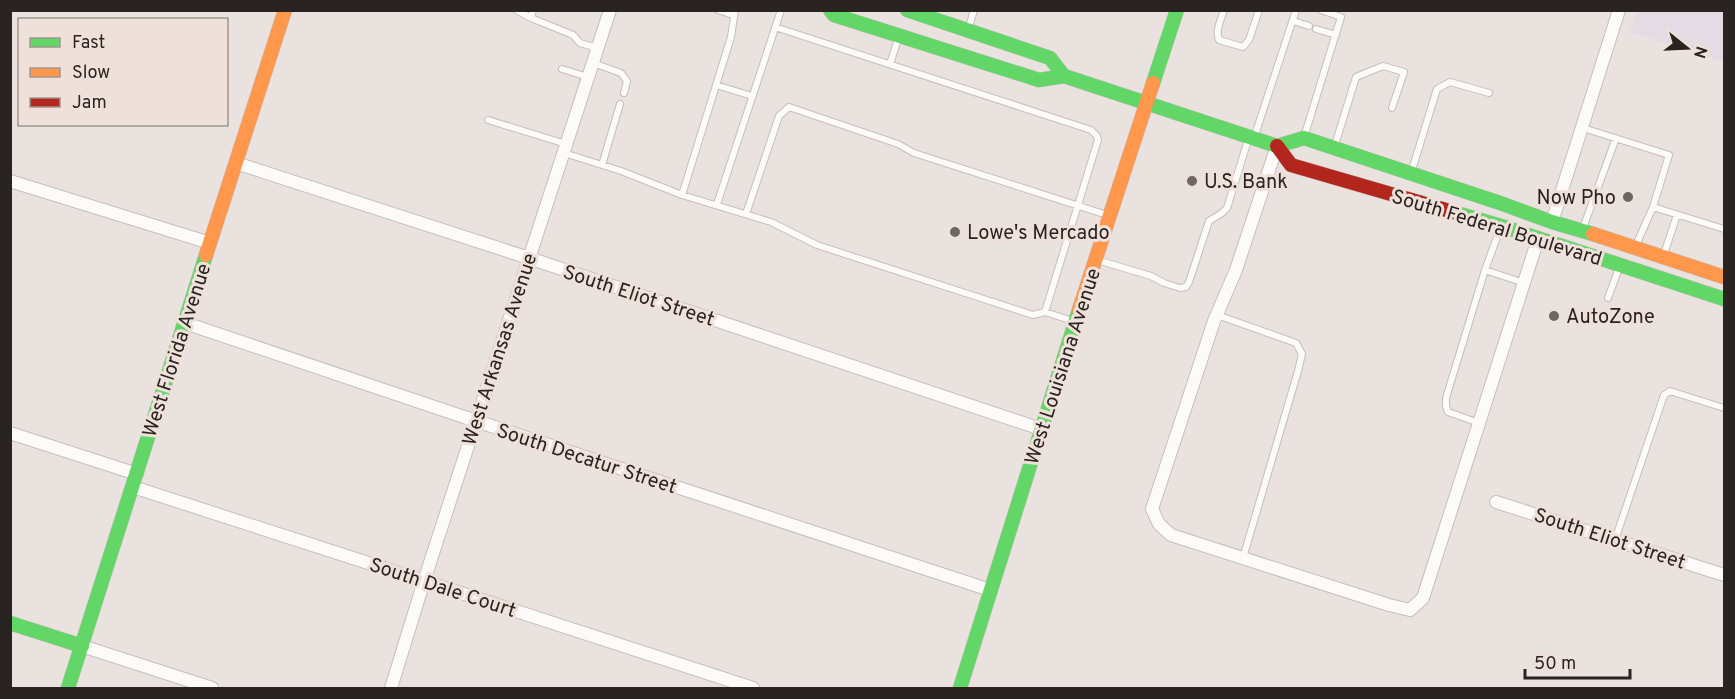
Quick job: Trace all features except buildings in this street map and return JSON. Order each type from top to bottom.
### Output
[{"type":"main road","name":"West Florida Avenue","points":[[68,688],[285,10]]},
{"type":"main road","name":"South Federal Boulevard","points":[[830,10],[834,15],[1040,80],[1064,76],[1277,146],[1292,165],[1501,226],[1725,299]]},
{"type":"main road","name":"South Federal Boulevard","points":[[907,10],[1050,58],[1064,76]]},
{"type":"main road","name":"West Louisiana Avenue","points":[[960,688],[1041,429],[1178,10]]},
{"type":"main road","name":"South Federal Boulevard","points":[[1304,138],[1581,232],[1724,276]]},
{"type":"main road","points":[[1277,146],[1304,138]]},
{"type":"main road","points":[[10,623],[82,646]]},
{"type":"street","name":"West Arkansas Avenue","points":[[391,688],[610,10]]},
{"type":"street","points":[[1552,222],[1583,128],[1615,11]]},
{"type":"street","points":[[1277,146],[1236,270],[1216,315],[1152,509],[1159,524],[1171,535],[1410,610],[1423,598],[1538,239]]},
{"type":"street","name":"South Eliot Street","points":[[236,163],[1041,429]]},
{"type":"street","points":[[10,181],[210,243]]},
{"type":"street","name":"South Decatur Street","points":[[185,323],[990,590]]},
{"type":"street","name":"South Dale Court","points":[[10,433],[135,481],[424,581],[753,688]]},
{"type":"street","name":"South Eliot Street","points":[[1496,502],[1725,575]]},
{"type":"street","points":[[82,646],[212,688]]},
{"type":"lane","points":[[516,10],[532,14],[573,35],[580,43],[598,48]]},
{"type":"lane","points":[[682,195],[731,37],[734,13],[718,10]]},
{"type":"lane","points":[[717,204],[781,10]]},
{"type":"lane","points":[[968,31],[974,10]]},
{"type":"lane","points":[[1224,10],[1218,29],[1219,40],[1243,47],[1250,40],[1259,10]]},
{"type":"lane","points":[[1097,260],[1151,276],[1180,288],[1186,287],[1209,221],[1227,208],[1296,10]]},
{"type":"lane","points":[[1304,138],[1341,17],[1321,10]]},
{"type":"lane","points":[[1293,21],[1336,35]]},
{"type":"lane","points":[[775,27],[1091,130],[1097,136],[1098,140],[1045,312]]},
{"type":"lane","points":[[890,64],[899,35]]},
{"type":"lane","points":[[593,63],[621,73],[627,81],[624,93]]},
{"type":"lane","points":[[1334,148],[1356,77],[1383,66],[1404,72],[1392,108]]},
{"type":"lane","points":[[562,69],[588,77]]},
{"type":"lane","points":[[1411,174],[1437,89],[1450,82],[1489,93]]},
{"type":"lane","points":[[716,85],[752,96]]},
{"type":"lane","points":[[602,165],[620,104]]},
{"type":"lane","points":[[746,214],[779,116],[789,107],[898,144],[914,153],[1111,216]]},
{"type":"lane","points":[[488,120],[682,195],[771,222],[828,249],[1033,315],[1045,312],[1076,322]]},
{"type":"lane","points":[[1583,128],[1669,155],[1653,207],[1635,248]]},
{"type":"lane","points":[[1581,232],[1616,138]]},
{"type":"lane","points":[[1653,207],[1725,229]]},
{"type":"lane","points":[[1663,257],[1677,215]]},
{"type":"lane","points":[[1479,423],[1448,412],[1446,398],[1485,270],[1501,226]]},
{"type":"lane","points":[[1608,298],[1620,265]]},
{"type":"lane","points":[[1485,270],[1524,283]]},
{"type":"lane","points":[[1216,315],[1296,343],[1302,354],[1243,558]]},
{"type":"lane","points":[[1615,540],[1664,395],[1670,392],[1681,394],[1725,408]]},
{"type":"shaded area","points":[[1637,11],[1724,11],[1724,62],[1630,32]]},
{"type":"traffic: fast","points":[[830,10],[834,15],[1039,80],[1064,76],[1277,146],[1304,138],[1593,234]]},
{"type":"traffic: fast","points":[[907,10],[1050,58],[1064,76]]},
{"type":"traffic: fast","points":[[1153,83],[1177,10]]},
{"type":"traffic: fast","points":[[1453,212],[1724,299]]},
{"type":"traffic: fast","points":[[68,688],[206,255]]},
{"type":"traffic: fast","points":[[960,688],[1079,310]]},
{"type":"traffic: fast","points":[[10,623],[82,646]]},
{"type":"traffic: slow","points":[[206,255],[285,10]]},
{"type":"traffic: slow","points":[[1079,310],[1153,83]]},
{"type":"traffic: slow","points":[[1593,234],[1724,277]]},
{"type":"traffic: jam","points":[[1277,146],[1291,165],[1453,212]]},
{"type":"place","name":"U.S. Bank","points":[[1192,181]]},
{"type":"place","name":"Now Pho","points":[[1628,197]]},
{"type":"place","name":"Lowe's Mercado","points":[[955,232]]},
{"type":"place","name":"AutoZone","points":[[1554,316]]}]
